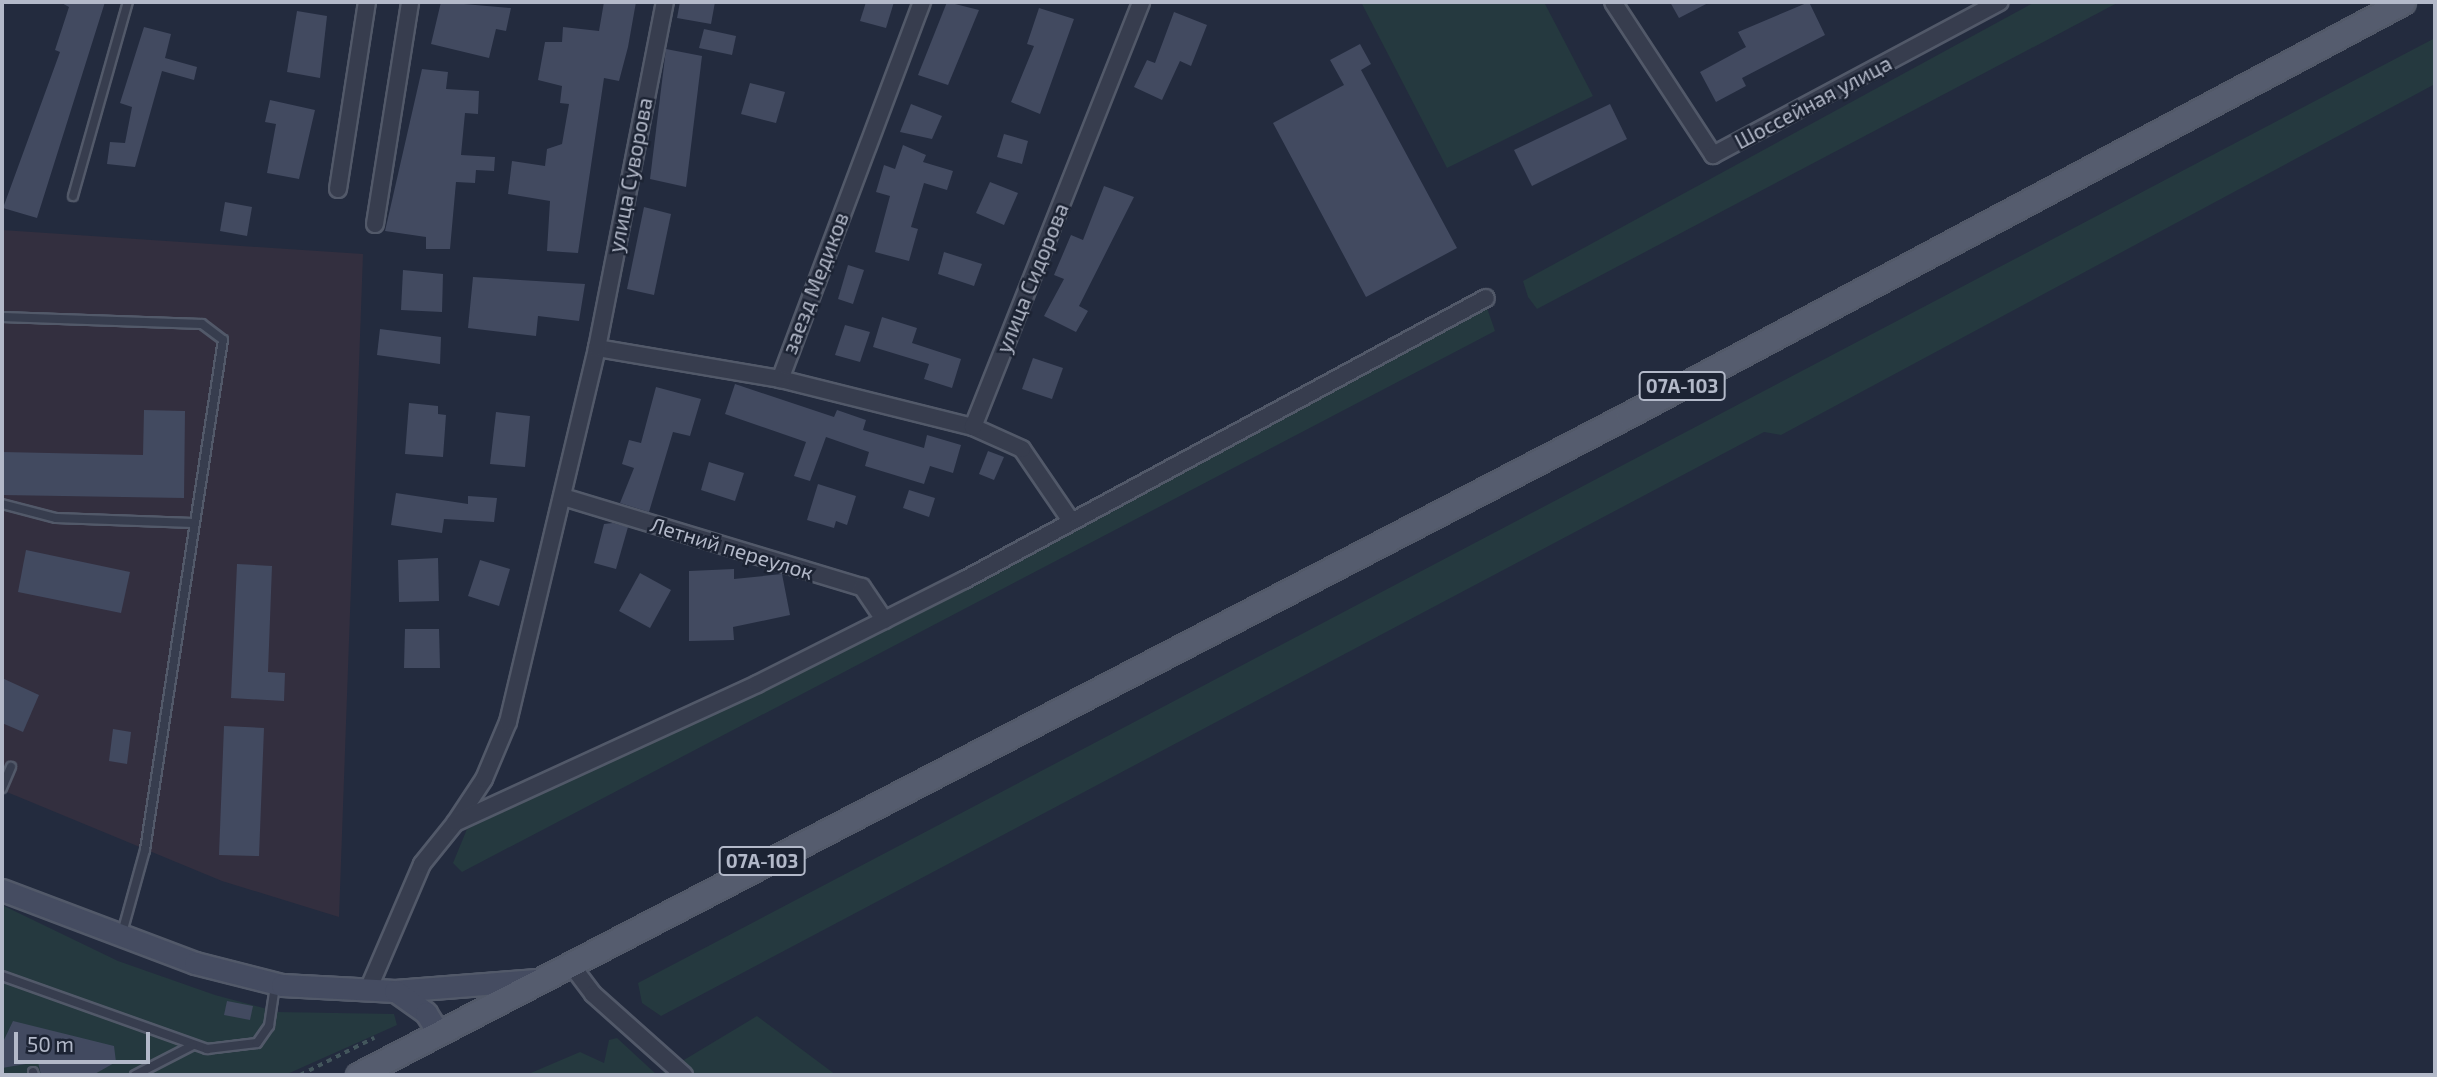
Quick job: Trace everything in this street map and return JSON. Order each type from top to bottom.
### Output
[{"type":"main road","name":"07А-103","points":[[358,1075],[569,962],[1628,415],[2403,2]]},
{"type":"street","points":[[338,190],[367,2]]},
{"type":"street","points":[[375,224],[410,2]]},
{"type":"street","name":"улица Суворова","points":[[368,990],[422,864],[455,823],[484,779],[508,722],[597,348],[665,2]]},
{"type":"street","name":"заезд Медиков","points":[[922,2],[780,379],[973,427]]},
{"type":"street","name":"улица Сидорова","points":[[973,427],[1141,2]]},
{"type":"street","name":"Шоссейная улица","points":[[1613,2],[1713,155],[2000,2]]},
{"type":"street","points":[[455,823],[884,620],[1069,518],[1486,298]]},
{"type":"street","points":[[597,348],[780,379]]},
{"type":"street","points":[[973,427],[1022,449],[1069,518]]},
{"type":"street","name":"Летний переулок","points":[[563,497],[862,587],[884,620]]},
{"type":"street","points":[[2,890],[233,976],[275,984],[395,991],[534,981]]},
{"type":"street","points":[[569,962],[593,994],[684,1075]]},
{"type":"street","points":[[395,991],[426,1013],[438,1032]]},
{"type":"lane","points":[[73,196],[128,2]]},
{"type":"lane","points":[[2,317],[214,329],[225,353],[193,523],[145,850],[121,936]]},
{"type":"lane","points":[[2,504],[56,518],[193,523]]},
{"type":"lane","points":[[2,788],[11,767]]},
{"type":"lane","points":[[2,978],[193,1045],[257,1043],[269,1026],[275,984]]},
{"type":"lane","points":[[135,1075],[193,1045]]},
{"type":"path","points":[[300,1075],[374,1038]]},
{"type":"shaded area","points":[[1361,2],[1544,2],[1593,96],[1447,168]]},
{"type":"shaded area","points":[[2035,2],[2119,2],[1537,309],[1528,297],[1523,281]]},
{"type":"shaded area","points":[[2435,38],[2435,84],[1781,435],[1764,432],[661,1016],[642,1003],[638,983]]},
{"type":"shaded area","points":[[2,230],[363,254],[339,917],[222,881],[2,790]]},
{"type":"shaded area","points":[[1486,305],[1495,331],[462,872],[453,863],[467,829],[760,689]]},
{"type":"shaded area","points":[[2,905],[118,961],[215,995],[278,1012],[394,1014],[397,1025],[285,1075],[2,1075]]},
{"type":"shaded area","points":[[757,1016],[836,1075],[659,1075]]},
{"type":"shaded area","points":[[617,1038],[657,1075],[526,1075],[580,1052],[604,1063],[609,1040]]},
{"type":"building","points":[[60,2],[105,2],[37,218],[3,208],[60,52],[55,50],[69,7]]},
{"type":"building","points":[[441,2],[511,8],[506,31],[496,29],[489,58],[431,44]]},
{"type":"building","points":[[604,2],[636,2],[628,47],[619,81],[604,78],[578,253],[547,251],[550,201],[508,194],[512,161],[545,166],[547,149],[562,144],[569,104],[560,103],[562,86],[538,80],[545,42],[562,42],[563,27],[599,31]]},
{"type":"building","points":[[680,2],[715,2],[711,24],[677,18]]},
{"type":"building","points":[[866,2],[894,2],[886,28],[860,21]]},
{"type":"building","points":[[947,2],[979,10],[948,85],[918,75]]},
{"type":"building","points":[[1670,2],[1710,2],[1679,18]]},
{"type":"building","points":[[1809,2],[1825,35],[1742,78],[1746,86],[1716,102],[1700,72],[1746,47],[1738,32]]},
{"type":"building","points":[[1039,8],[1074,19],[1040,114],[1011,102],[1034,46],[1027,44]]},
{"type":"building","points":[[297,11],[327,16],[320,78],[287,72]]},
{"type":"building","points":[[1174,12],[1207,25],[1191,66],[1180,61],[1162,100],[1134,87],[1147,60],[1155,63]]},
{"type":"building","points":[[144,27],[171,34],[165,58],[197,67],[194,80],[162,71],[135,167],[107,164],[110,142],[125,143],[132,107],[120,103]]},
{"type":"building","points":[[704,29],[736,36],[732,55],[699,48]]},
{"type":"building","points":[[1360,44],[1371,64],[1361,70],[1457,248],[1366,297],[1273,123],[1344,85],[1330,60]]},
{"type":"building","points":[[666,49],[702,56],[686,187],[650,179]]},
{"type":"building","points":[[422,69],[448,72],[446,89],[479,91],[478,114],[465,113],[461,155],[495,157],[494,171],[476,170],[475,183],[456,182],[450,249],[426,249],[426,237],[385,231]]},
{"type":"building","points":[[750,83],[785,92],[776,123],[741,114]]},
{"type":"building","points":[[270,100],[315,110],[299,179],[267,173],[276,124],[265,122]]},
{"type":"building","points":[[911,104],[942,116],[932,139],[900,132]]},
{"type":"building","points":[[1610,104],[1627,139],[1532,186],[1514,150]]},
{"type":"building","points":[[1004,134],[1028,141],[1022,164],[997,157]]},
{"type":"building","points":[[903,145],[926,155],[923,162],[953,171],[947,190],[924,183],[911,227],[918,229],[909,261],[875,252],[890,196],[876,192],[884,165],[895,169]]},
{"type":"building","points":[[990,182],[1018,193],[1004,225],[976,213]]},
{"type":"building","points":[[1104,186],[1134,197],[1079,306],[1088,311],[1076,332],[1044,316],[1064,279],[1054,275],[1071,235],[1083,240]]},
{"type":"building","points":[[225,202],[252,207],[247,236],[220,231]]},
{"type":"building","points":[[644,207],[671,214],[654,295],[627,289]]},
{"type":"building","points":[[944,252],[982,264],[974,286],[938,274]]},
{"type":"building","points":[[848,265],[864,270],[853,304],[838,299]]},
{"type":"building","points":[[403,270],[443,274],[442,312],[401,310]]},
{"type":"building","points":[[473,277],[585,284],[579,321],[538,316],[536,336],[468,328]]},
{"type":"building","points":[[882,317],[917,328],[912,343],[961,359],[952,388],[924,379],[929,364],[873,347]]},
{"type":"building","points":[[845,325],[870,332],[860,362],[835,355]]},
{"type":"building","points":[[380,329],[441,337],[440,364],[377,355]]},
{"type":"building","points":[[1033,358],[1063,368],[1052,399],[1022,389]]},
{"type":"building","points":[[735,384],[834,417],[837,410],[866,420],[863,430],[924,448],[927,435],[961,445],[953,473],[930,466],[924,484],[865,466],[869,452],[826,437],[810,481],[794,476],[806,442],[725,414]]},
{"type":"building","points":[[656,387],[701,399],[690,436],[673,432],[649,512],[620,503],[634,468],[622,464],[629,440],[641,443]]},
{"type":"building","points":[[409,403],[438,406],[438,414],[446,415],[443,457],[405,454]]},
{"type":"building","points":[[144,410],[185,411],[184,498],[2,495],[2,452],[143,455]]},
{"type":"building","points":[[496,412],[530,416],[525,467],[490,464]]},
{"type":"building","points":[[988,451],[1004,457],[994,480],[979,474]]},
{"type":"building","points":[[709,462],[744,473],[735,501],[701,490]]},
{"type":"building","points":[[818,484],[856,496],[847,525],[836,521],[834,528],[807,520]]},
{"type":"building","points":[[909,490],[935,498],[929,517],[903,508]]},
{"type":"building","points":[[396,493],[468,504],[468,496],[497,498],[494,522],[444,519],[442,533],[391,525]]},
{"type":"building","points":[[613,523],[628,527],[616,569],[594,563],[604,524]]},
{"type":"building","points":[[26,550],[130,572],[121,613],[18,592]]},
{"type":"building","points":[[438,558],[439,601],[399,602],[398,560]]},
{"type":"building","points":[[480,560],[510,569],[499,606],[468,596]]},
{"type":"building","points":[[237,564],[272,566],[268,672],[285,673],[284,701],[231,698]]},
{"type":"building","points":[[734,569],[734,579],[782,574],[790,615],[733,627],[734,640],[689,641],[689,571]]},
{"type":"building","points":[[640,573],[671,590],[650,628],[619,611]]},
{"type":"building","points":[[405,629],[439,629],[440,668],[404,668]]},
{"type":"building","points":[[2,678],[39,695],[23,732],[2,723]]},
{"type":"building","points":[[224,726],[264,728],[259,856],[219,855]]},
{"type":"building","points":[[113,729],[131,732],[127,764],[109,761]]},
{"type":"building","points":[[227,1001],[253,1006],[250,1020],[224,1015]]},
{"type":"building","points":[[13,1021],[114,1046],[116,1062],[93,1075],[41,1075],[38,1062],[2,1068],[2,1044]]}]
